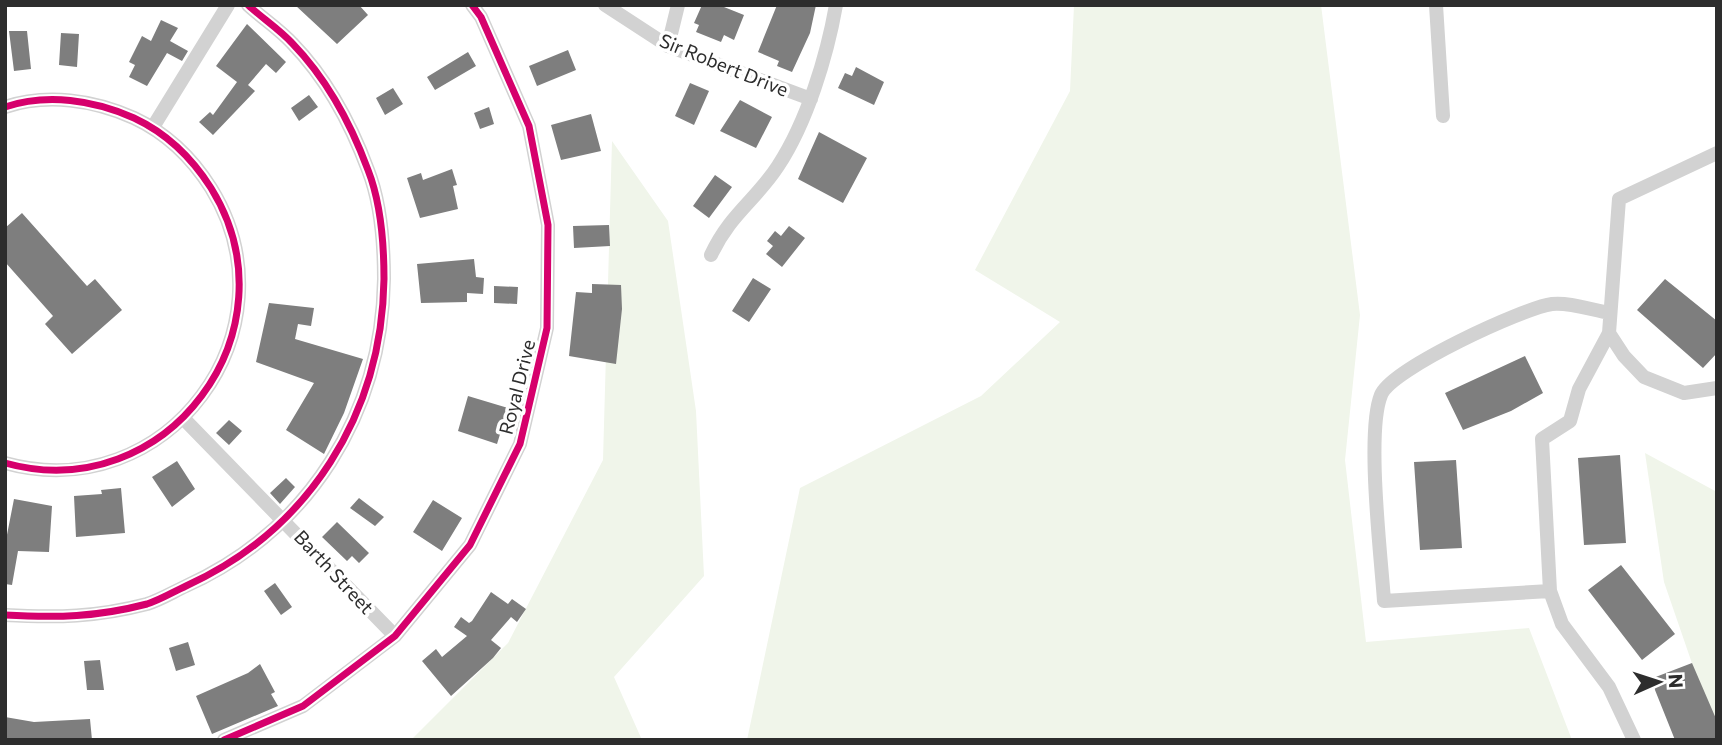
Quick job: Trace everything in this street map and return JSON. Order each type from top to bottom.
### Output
[{"type":"street","points":[[153,127],[228,5]]},
{"type":"street","points":[[5,615],[70,618],[149,603],[222,570],[285,520],[332,462],[366,394],[383,321],[384,246],[369,172],[338,103],[292,43],[248,5]]},
{"type":"street","name":"Royal Drive","points":[[225,740],[303,706],[395,636],[470,545],[520,444],[547,327],[548,225],[529,126],[481,17],[472,5]]},
{"type":"street","name":"Sir Robert Drive","points":[[604,5],[668,47],[811,99]]},
{"type":"street","points":[[668,47],[678,5]]},
{"type":"street","points":[[711,255],[723,229],[778,166],[811,99],[836,5]]},
{"type":"street","points":[[1436,5],[1443,116]]},
{"type":"street","points":[[5,107],[20,102],[66,99],[111,108],[153,127],[196,164],[208,183],[225,211],[240,266],[237,322],[218,374],[184,419],[150,445],[111,462],[69,470],[27,469],[5,463]]},
{"type":"street","points":[[1634,740],[1609,687],[1562,624],[1550,591],[1542,439],[1570,421],[1579,389],[1609,333],[1619,199],[1717,153]]},
{"type":"street","points":[[1550,591],[1384,601],[1375,437],[1381,393],[1405,369],[1523,311],[1555,304],[1610,313]]},
{"type":"street","points":[[1609,333],[1624,356],[1644,377],[1684,393],[1717,388]]},
{"type":"street","name":"Barth Street","points":[[184,419],[395,636]]},
{"type":"shaded area","points":[[1074,5],[1321,5],[1360,315],[1345,460],[1366,642],[1529,628],[1572,740],[747,740],[800,488],[981,396],[1060,322],[975,270],[1070,91]]},
{"type":"shaded area","points":[[612,141],[668,221],[696,411],[704,576],[614,677],[642,740],[411,740],[508,643],[603,460]]},
{"type":"shaded area","points":[[1645,453],[1717,492],[1717,736],[1664,582]]},
{"type":"building","points":[[295,5],[359,5],[368,15],[337,44]]},
{"type":"building","points":[[702,5],[719,5],[744,15],[734,40],[724,35],[721,42],[696,32],[699,25],[694,23]]},
{"type":"building","points":[[777,5],[816,5],[810,33],[792,72],[777,66],[779,61],[758,52]]},
{"type":"building","points":[[161,20],[178,28],[170,41],[188,51],[182,61],[167,53],[147,86],[129,77],[135,65],[129,62],[142,36],[151,41]]},
{"type":"building","points":[[247,24],[286,62],[276,73],[266,64],[248,85],[255,91],[213,135],[199,122],[210,112],[213,115],[237,82],[216,66]]},
{"type":"building","points":[[9,31],[27,31],[31,69],[14,71]]},
{"type":"building","points":[[61,33],[79,34],[77,67],[59,65]]},
{"type":"building","points":[[568,50],[576,70],[537,86],[529,66]]},
{"type":"building","points":[[468,52],[476,66],[435,90],[427,77]]},
{"type":"building","points":[[856,67],[884,82],[874,105],[838,88],[845,73],[852,76]]},
{"type":"building","points":[[690,83],[709,91],[694,125],[675,116]]},
{"type":"building","points":[[393,88],[403,104],[385,115],[376,98]]},
{"type":"building","points":[[309,95],[318,107],[299,121],[291,108]]},
{"type":"building","points":[[740,100],[772,117],[756,148],[720,131]]},
{"type":"building","points":[[489,107],[494,124],[480,129],[474,113]]},
{"type":"building","points":[[591,114],[601,151],[561,160],[551,125]]},
{"type":"building","points":[[819,132],[867,158],[843,203],[798,179]]},
{"type":"building","points":[[452,169],[457,185],[453,186],[458,209],[420,218],[407,178],[421,173],[423,180]]},
{"type":"building","points":[[715,175],[732,187],[709,218],[693,206]]},
{"type":"building","points":[[22,213],[87,286],[95,279],[122,310],[72,354],[45,324],[53,316],[5,262],[5,228]]},
{"type":"building","points":[[609,225],[610,246],[574,248],[573,226]]},
{"type":"building","points":[[789,226],[805,238],[782,267],[766,254],[773,246],[767,241],[775,231],[781,236]]},
{"type":"building","points":[[474,259],[476,277],[484,278],[483,294],[467,293],[467,302],[421,303],[417,264]]},
{"type":"building","points":[[753,278],[771,289],[749,322],[732,311]]},
{"type":"building","points":[[1665,279],[1717,321],[1717,353],[1703,368],[1637,310]]},
{"type":"building","points":[[592,284],[621,285],[622,309],[616,364],[569,356],[576,292],[592,293]]},
{"type":"building","points":[[494,286],[518,287],[517,304],[494,303]]},
{"type":"building","points":[[269,303],[314,308],[311,326],[298,324],[295,339],[363,359],[344,413],[324,454],[286,430],[314,383],[256,362]]},
{"type":"building","points":[[1525,356],[1543,393],[1511,411],[1463,430],[1445,393]]},
{"type":"building","points":[[468,396],[508,408],[497,444],[458,431]]},
{"type":"building","points":[[229,420],[242,431],[229,445],[216,433]]},
{"type":"building","points":[[1620,455],[1626,543],[1584,545],[1578,458]]},
{"type":"building","points":[[1456,460],[1462,548],[1420,550],[1414,462]]},
{"type":"building","points":[[177,461],[195,489],[172,507],[152,477]]},
{"type":"building","points":[[286,478],[295,487],[280,504],[270,493]]},
{"type":"building","points":[[121,488],[125,533],[76,537],[74,496],[102,494],[101,490]]},
{"type":"building","points":[[359,498],[384,517],[375,526],[350,508]]},
{"type":"building","points":[[14,499],[52,506],[49,552],[18,551],[12,585],[5,584],[5,545]]},
{"type":"building","points":[[433,500],[462,518],[442,551],[413,532]]},
{"type":"building","points":[[337,522],[369,553],[359,563],[352,556],[347,561],[322,537]]},
{"type":"building","points":[[1621,565],[1675,634],[1642,660],[1588,590]]},
{"type":"building","points":[[275,583],[292,607],[281,615],[264,591]]},
{"type":"building","points":[[491,592],[508,604],[512,599],[526,609],[517,622],[511,617],[491,640],[501,648],[493,658],[451,696],[422,661],[436,649],[442,657],[467,636],[454,627],[461,617],[469,623],[472,621]]},
{"type":"building","points":[[188,642],[195,665],[176,671],[169,648]]},
{"type":"building","points":[[100,660],[104,690],[87,690],[84,661]]},
{"type":"building","points":[[1692,663],[1717,721],[1717,740],[1675,740],[1655,690],[1653,678]]},
{"type":"building","points":[[260,664],[275,692],[271,694],[278,706],[212,734],[196,696],[248,673]]},
{"type":"building","points":[[5,717],[34,722],[90,719],[92,740],[5,740]]},
{"type":"cycle path","points":[[5,615],[77,616],[147,604],[230,562],[269,533],[302,500],[330,462],[353,421],[370,376],[380,329],[384,266],[376,196],[354,136],[327,86],[292,43],[248,5]]},
{"type":"cycle path","points":[[224,740],[303,706],[395,636],[470,545],[520,444],[547,328],[548,225],[529,126],[481,17],[472,5]]},
{"type":"cycle path","points":[[5,107],[37,100],[87,103],[134,118],[167,139],[187,157],[211,188],[234,242],[239,297],[227,349],[202,396],[165,433],[118,459],[64,470],[5,463]]}]
